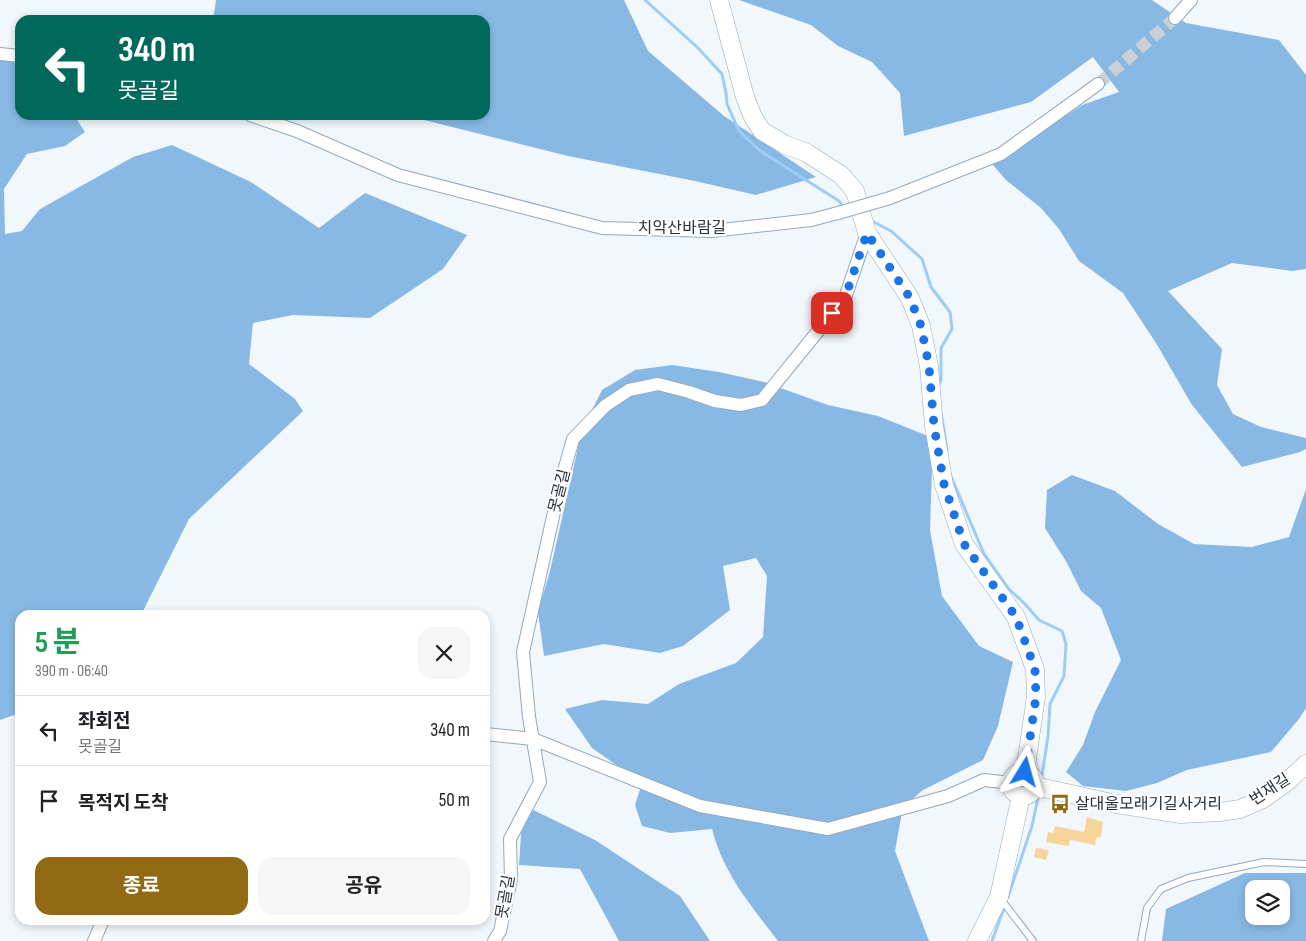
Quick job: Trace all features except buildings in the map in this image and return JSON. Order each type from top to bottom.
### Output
[{"type":"street","points":[[719,0],[745,97],[753,117],[762,130],[784,144],[807,153],[841,175],[855,191],[866,229],[910,298],[921,326],[929,366],[934,426],[944,484],[964,544],[1016,617],[1035,669],[1036,697],[1031,785],[1004,903],[977,941]]},
{"type":"street","points":[[1175,18],[1191,0]]},
{"type":"street","points":[[0,54],[15,56]]},
{"type":"street","name":"치악산바람길","points":[[265,120],[297,131],[398,175],[602,228],[712,231],[811,220],[890,198],[1001,154],[1098,84]]},
{"type":"street","name":"못골길","points":[[494,941],[500,931],[511,879],[510,839],[540,782],[523,652],[560,484],[573,439],[605,406],[630,390],[658,384],[715,401],[741,406],[762,400],[845,298],[866,229]]},
{"type":"street","points":[[490,735],[533,739],[700,806],[828,829],[948,796],[984,780],[1031,785]]},
{"type":"street","name":"번재길","points":[[1031,785],[1116,804],[1181,814],[1220,812],[1240,810],[1263,799],[1288,781],[1306,764]]},
{"type":"street","points":[[94,941],[101,925]]},
{"type":"lane","points":[[1141,941],[1146,908],[1161,890],[1188,878],[1264,862],[1306,864]]},
{"type":"lane","points":[[1004,903],[1033,941]]},
{"type":"shaded area","points":[[216,0],[624,0],[648,51],[724,116],[816,177],[756,195],[568,156],[424,120],[490,120],[490,15],[214,15]]},
{"type":"shaded area","points":[[739,0],[1152,0],[1186,23],[1279,40],[1306,75],[1306,269],[1292,271],[1232,263],[1168,291],[1222,349],[1217,385],[1233,414],[1261,427],[1306,438],[1306,449],[1242,467],[1192,405],[1156,343],[1123,293],[1079,261],[1059,229],[1041,208],[1006,180],[992,164],[1082,105],[1119,92],[1093,57],[1031,102],[904,136],[900,93],[872,62],[838,46],[811,25]]},
{"type":"shaded area","points":[[0,48],[15,52],[15,120],[77,120],[85,132],[65,146],[27,154],[4,189],[5,234],[22,231],[40,209],[133,157],[172,145],[251,182],[319,228],[365,193],[467,235],[443,269],[370,318],[293,315],[253,323],[249,364],[295,399],[303,411],[189,519],[144,610],[15,610],[15,715],[0,720]]},
{"type":"shaded area","points":[[672,365],[719,372],[764,382],[828,405],[878,416],[933,438],[930,530],[942,596],[979,646],[1013,662],[998,726],[983,760],[923,790],[903,807],[895,851],[929,941],[778,941],[731,875],[723,861],[712,829],[670,833],[642,826],[635,805],[642,783],[592,748],[565,709],[602,700],[648,704],[679,684],[736,663],[763,637],[767,576],[756,558],[723,566],[730,610],[683,646],[660,653],[604,644],[544,656],[538,612],[550,571],[582,430],[602,390],[635,370]]},
{"type":"shaded area","points":[[1072,475],[1115,491],[1158,524],[1194,544],[1252,547],[1289,537],[1306,489],[1306,708],[1271,752],[1187,770],[1157,783],[1126,791],[1083,786],[1066,772],[1083,745],[1095,712],[1121,660],[1101,608],[1081,591],[1067,563],[1045,528],[1047,490]]},
{"type":"shaded area","points":[[523,805],[595,840],[680,896],[710,941],[619,941],[580,869],[519,865]]},
{"type":"shaded area","points":[[1245,873],[1306,873],[1306,941],[1162,941],[1166,909]]},
{"type":"waterway","points":[[645,0],[698,48],[722,74],[727,104],[739,131],[759,150],[839,201],[843,207]]},
{"type":"waterway","points":[[870,220],[891,231],[922,259],[931,287],[950,312],[952,329],[941,348],[941,379],[938,388]]},
{"type":"waterway","points":[[941,412],[947,450]]},
{"type":"waterway","points":[[950,474],[984,554],[1009,589],[1039,620],[1062,631],[1066,644],[1064,676],[1050,704],[1048,736],[1041,782]]},
{"type":"waterway","points":[[1008,897],[1032,826],[1039,793]]},
{"type":"waterway","points":[[992,941],[1005,905]]},
{"type":"tunnel","points":[[1098,84],[1175,18]]},
{"type":"place","name":"살대울모래기길사거리","points":[[1060,804]]},
{"type":"route","points":[[832,313],[845,298],[867,233],[910,298],[921,326],[929,366],[934,426],[944,484],[964,544],[1016,617],[1035,669],[1036,697],[1025,772]]}]
